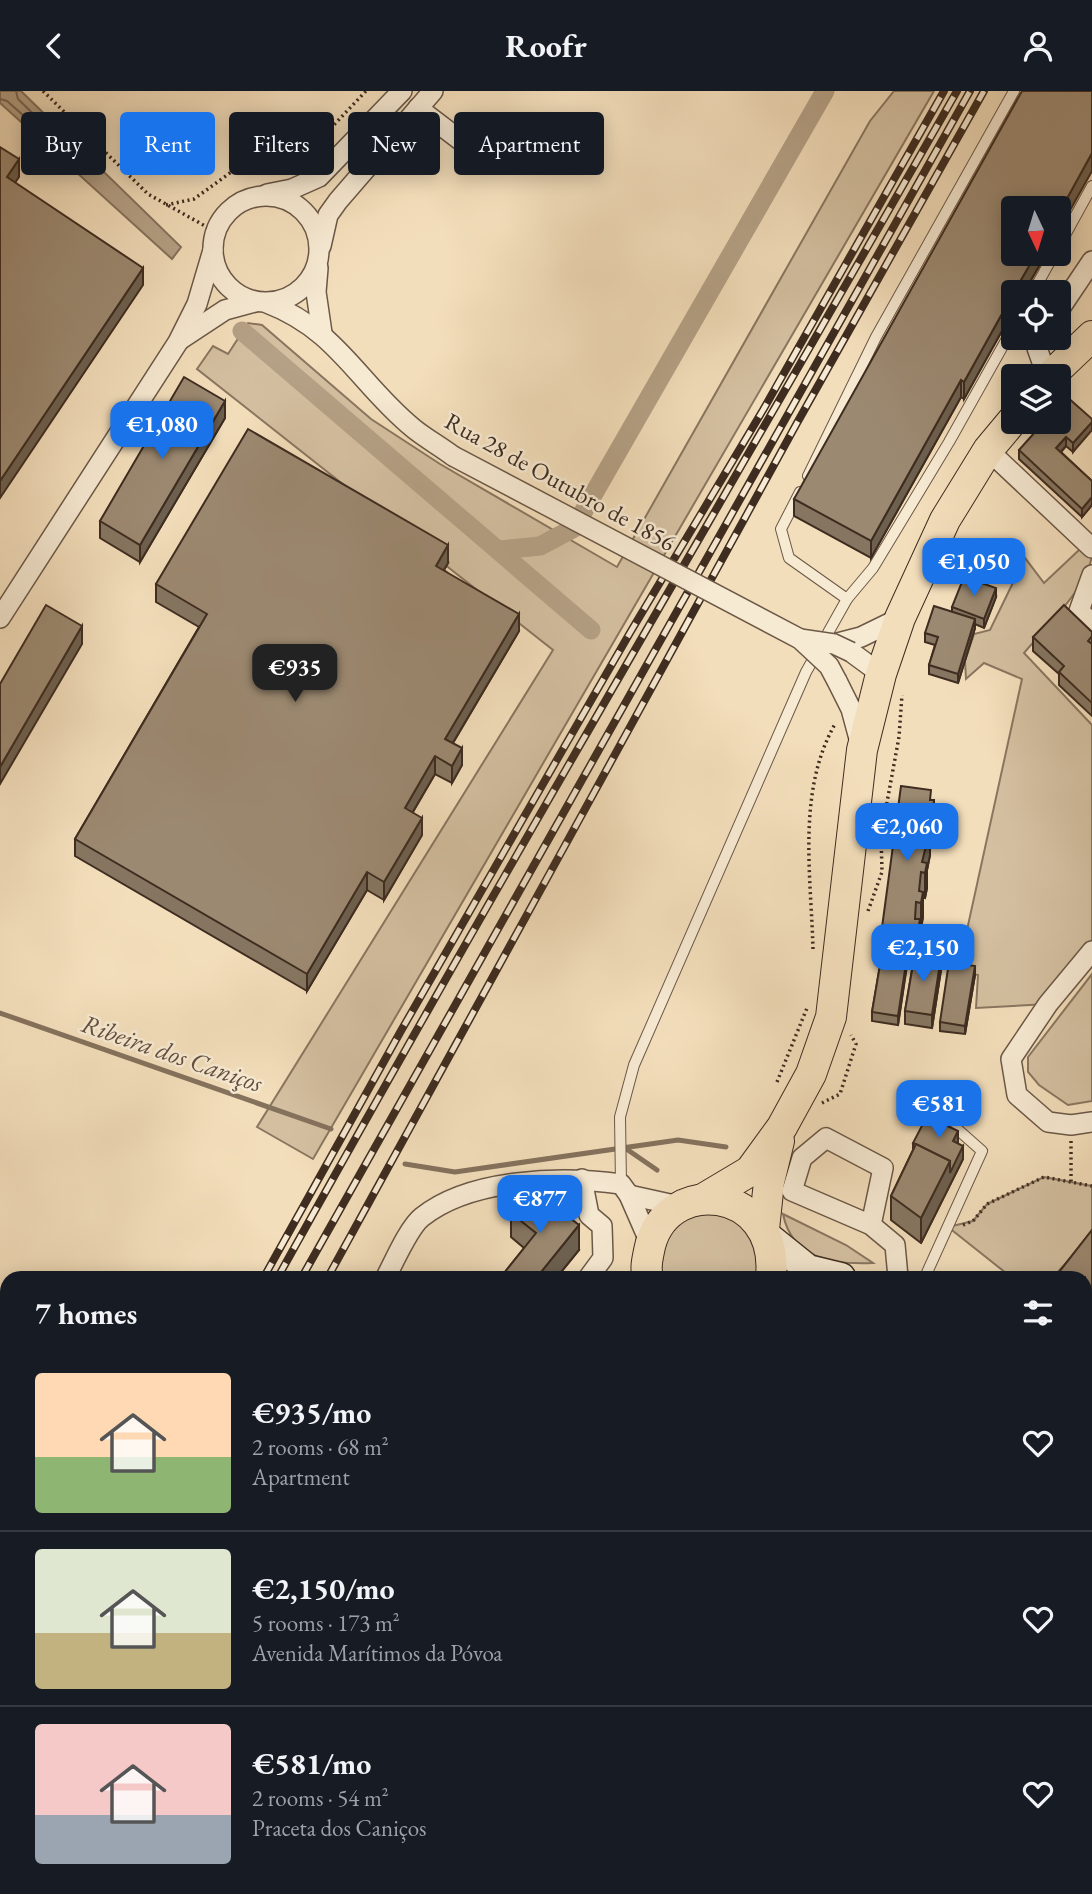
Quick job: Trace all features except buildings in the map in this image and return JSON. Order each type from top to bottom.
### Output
[{"type":"main road","points":[[1061,364],[1092,335]]},
{"type":"main road","points":[[646,1267],[660,1222],[750,1171],[782,1127],[811,1074],[831,1017],[862,750],[881,674],[900,618],[945,520],[988,450],[1001,434]]},
{"type":"main road","points":[[765,1232],[769,1182],[782,1127]]},
{"type":"main road","points":[[691,1203],[728,1202],[750,1213],[765,1232],[773,1256],[772,1271]]},
{"type":"street","points":[[322,333],[316,292],[328,215],[433,91]]},
{"type":"street","points":[[0,618],[178,342],[197,304],[214,241],[232,208],[254,197],[292,189],[319,177],[399,92]]},
{"type":"street","points":[[418,108],[454,135]]},
{"type":"street","points":[[178,342],[225,310],[299,292],[319,260],[316,229],[302,209],[279,197],[254,197]]},
{"type":"street","points":[[214,241],[218,273],[225,283],[244,298],[261,302]]},
{"type":"street","points":[[1071,292],[1092,261]]},
{"type":"street","name":"Rua 28 de Outubro de 1856","points":[[261,302],[286,310],[322,333],[412,427],[453,456],[800,639],[829,666],[851,709],[862,750]]},
{"type":"street","points":[[988,450],[1092,548]]},
{"type":"street","points":[[1092,575],[1079,611],[1092,623]]},
{"type":"street","points":[[849,645],[900,618]]},
{"type":"street","name":"Rua 28 de Outubro de 1856","points":[[800,639],[849,645],[881,674]]},
{"type":"street","points":[[1092,951],[1048,1003],[1011,1059],[1017,1095],[1048,1122],[1071,1125],[1092,1122]]},
{"type":"street","points":[[872,1225],[883,1168],[826,1138],[802,1158],[792,1191],[872,1225],[895,1245],[897,1271]]},
{"type":"street","points":[[389,1271],[420,1218],[471,1190],[582,1179],[691,1203]]},
{"type":"street","points":[[582,1179],[589,1215],[602,1226],[603,1258],[593,1271]]},
{"type":"street","points":[[625,1189],[646,1267]]},
{"type":"street","points":[[765,1232],[808,1269],[816,1271]]},
{"type":"lane","points":[[847,599],[789,558],[781,530],[876,337],[1014,91]]},
{"type":"lane","points":[[1071,224],[1092,186]]},
{"type":"lane","points":[[625,1189],[618,1157],[618,1139],[620,1117],[634,1065],[806,672],[847,599],[873,568],[1001,349]]},
{"type":"lane","points":[[928,1271],[982,1151],[956,1128]]},
{"type":"path","points":[[43,91],[148,194],[214,241]]},
{"type":"path","points":[[166,205],[194,199],[234,170],[297,158],[312,148],[366,91]]},
{"type":"path","points":[[810,797],[813,950]]},
{"type":"path","points":[[777,1083],[807,1006]]},
{"type":"path","points":[[1071,1125],[1071,1183]]},
{"type":"path","points":[[956,1227],[973,1221],[987,1204],[1044,1177],[1092,1186]]},
{"type":"shaded area","points":[[894,91],[934,91],[313,1159],[257,1127],[553,650],[197,369],[213,346],[228,354],[248,323],[262,325],[371,419],[440,464],[617,567],[870,121]]},
{"type":"shaded area","points":[[1080,549],[1092,552],[1084,577],[1066,605],[1024,653],[1092,725],[1092,948],[1048,1004],[976,1008],[978,975],[958,971],[1022,679],[984,663],[966,679],[965,661],[974,634],[990,630],[1025,558],[1044,583]]},
{"type":"shaded area","points":[[1092,974],[1092,1101],[1068,1105],[1039,1085],[1028,1072],[1028,1057]]},
{"type":"shaded area","points":[[1044,1177],[1092,1186],[1092,1235],[1059,1271],[1003,1271],[948,1227],[973,1221],[987,1204]]},
{"type":"shaded area","points":[[695,1212],[729,1213],[755,1237],[758,1271],[661,1271],[663,1245],[676,1226]]},
{"type":"shaded area","points":[[783,1214],[846,1245],[873,1263],[844,1263],[805,1250],[795,1241]]},
{"type":"water","points":[[0,91],[21,91],[43,112],[21,112],[21,122],[0,103]]},
{"type":"water","points":[[106,174],[181,247],[172,259],[79,175]]},
{"type":"waterway","points":[[499,550],[540,546],[574,528],[825,91]]},
{"type":"waterway","points":[[242,331],[591,630]]},
{"type":"waterway","name":"Ribeira dos Caniços","points":[[0,1013],[331,1129]]},
{"type":"waterway","name":"Ribeira dos Caniços","points":[[405,1164],[455,1172],[678,1140],[726,1147]]},
{"type":"waterway","points":[[625,1148],[657,1170]]},
{"type":"railway","points":[[267,1271],[402,1029],[631,631],[763,410],[944,91]]},
{"type":"railway","points":[[281,1271],[530,831],[957,91]]},
{"type":"railway","points":[[305,1271],[970,91]]},
{"type":"railway","points":[[331,1271],[797,423],[984,91]]}]
